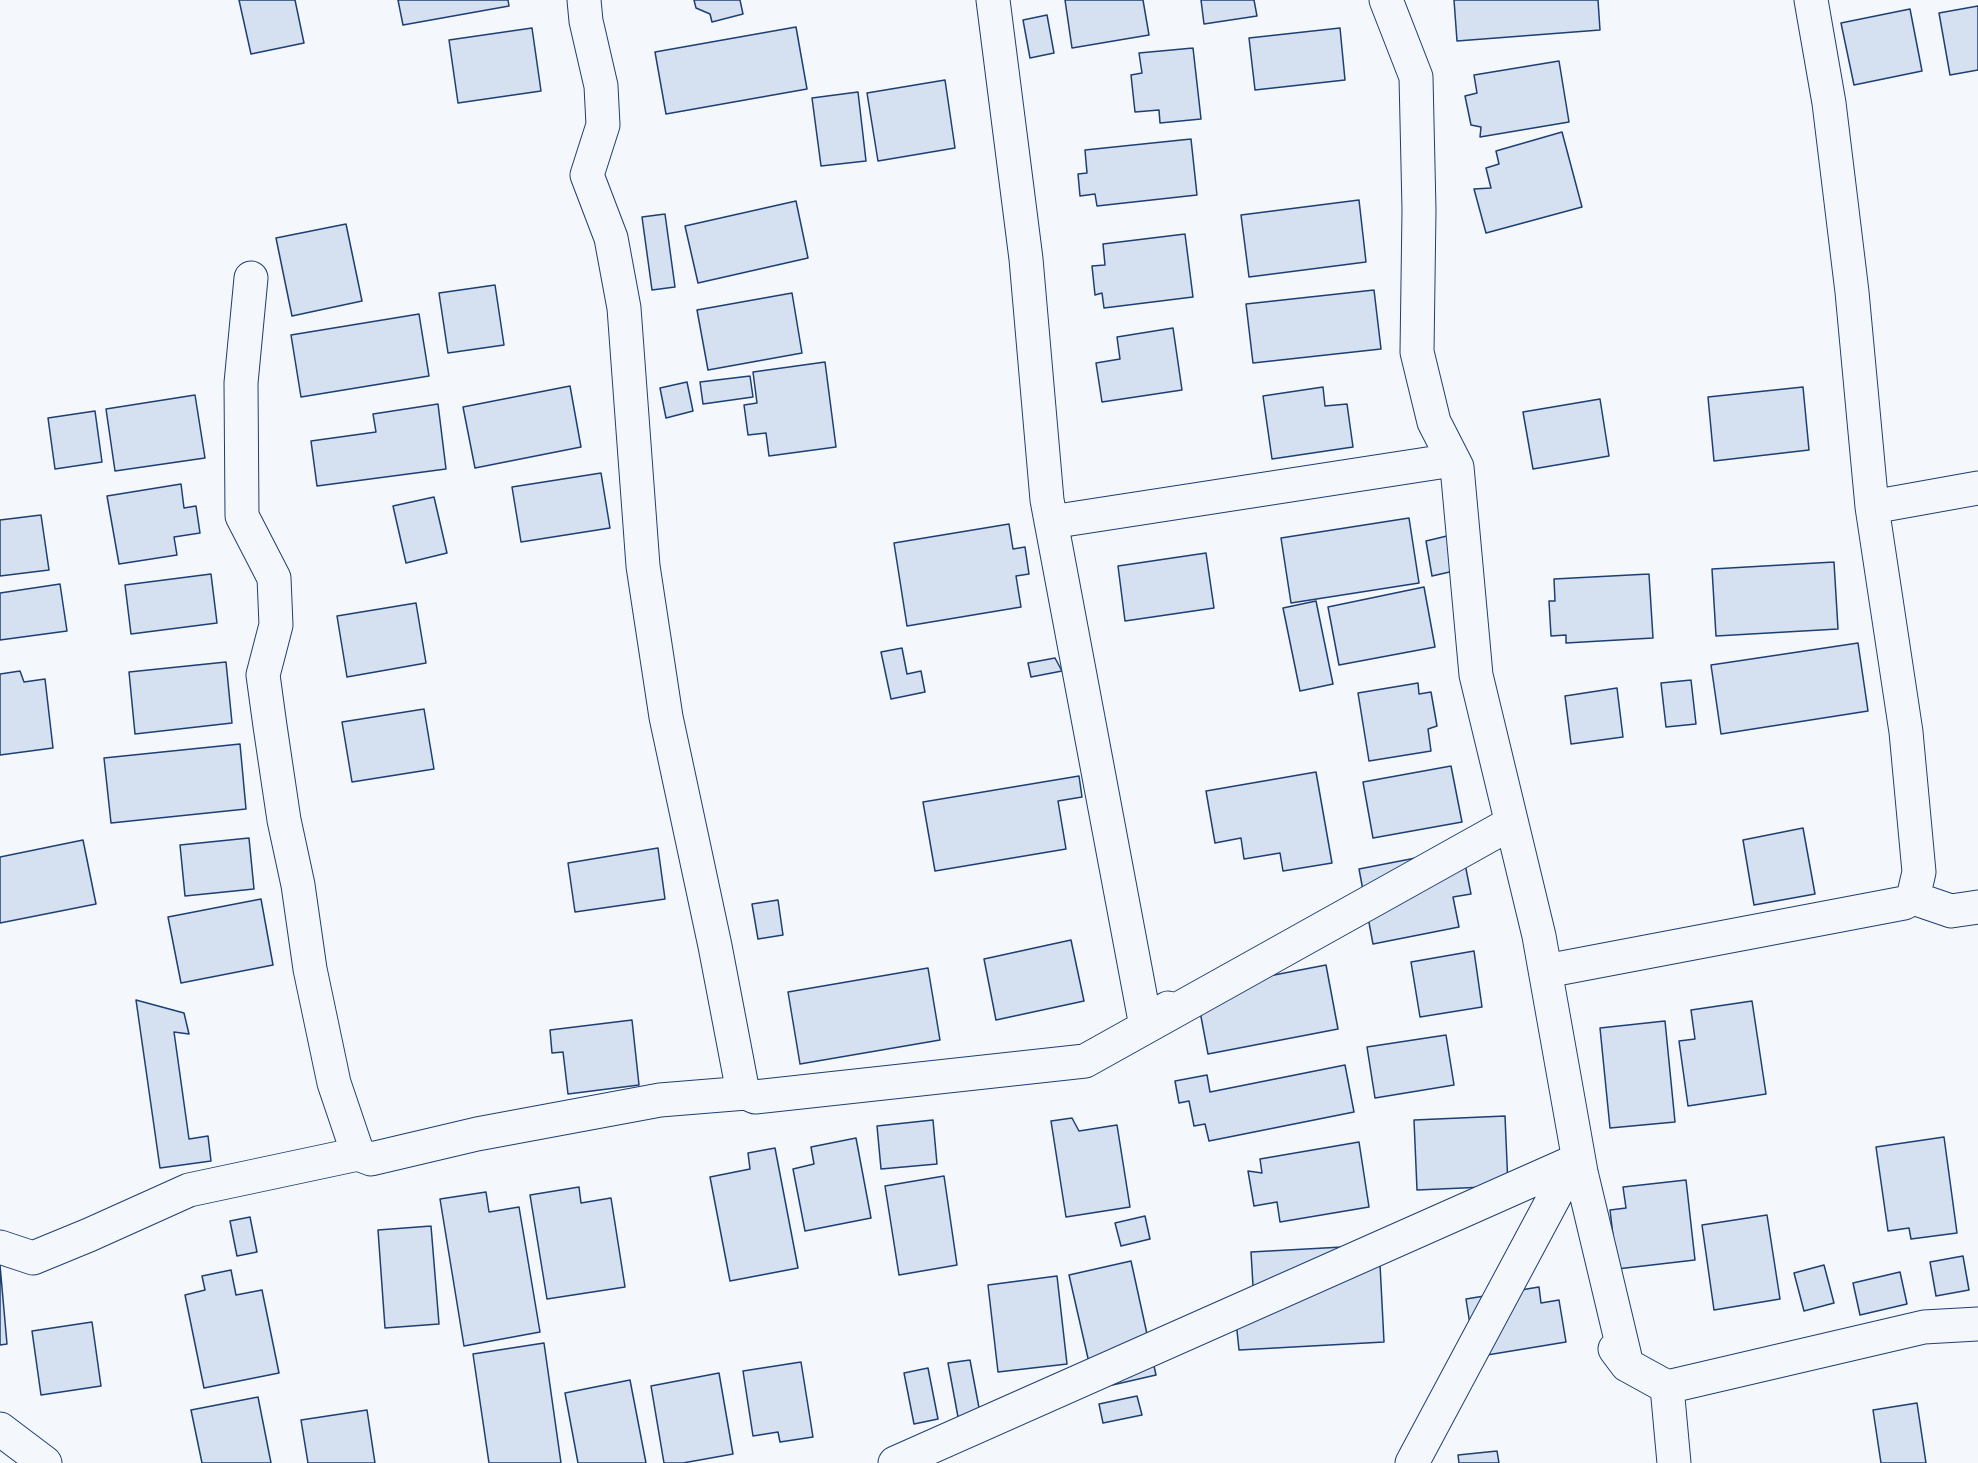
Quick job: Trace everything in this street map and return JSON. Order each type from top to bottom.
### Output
[{"type":"street","points":[[584,0],[586,21],[601,86],[603,125],[587,175],[611,238],[624,308],[643,566],[666,717],[715,946],[742,1087],[746,1093]]},
{"type":"street","points":[[993,0],[1026,259],[1047,500],[1145,1020],[1508,825]]},
{"type":"street","points":[[1386,0],[1416,77],[1419,210],[1417,352],[1434,422],[1457,468],[1476,675],[1539,936],[1581,1172],[1628,1365]]},
{"type":"street","points":[[1811,0],[1829,103],[1852,292],[1872,507],[1906,732],[1919,872],[1913,898]]},
{"type":"street","points":[[251,278],[241,383],[242,516],[274,578],[276,625],[263,675],[270,726],[312,980],[334,1083],[358,1154]]},
{"type":"street","points":[[1051,522],[1454,460]]},
{"type":"street","points":[[1872,507],[1978,488]]},
{"type":"street","points":[[0,1246],[33,1258],[189,1190],[358,1154],[371,1159],[477,1134],[660,1100],[746,1093],[755,1097],[1085,1062],[1508,825]]},
{"type":"street","points":[[1508,825],[1574,1162],[1573,1211],[1595,1279],[1593,1320],[1628,1365],[1667,1387],[1924,1327],[1978,1324]]},
{"type":"street","points":[[1546,971],[1904,903],[1913,898],[1951,911],[1978,907]]},
{"type":"street","points":[[895,1463],[1574,1162]]},
{"type":"street","points":[[1412,1463],[1574,1162]]},
{"type":"street","points":[[1667,1387],[1674,1463]]},
{"type":"street","points":[[0,1429],[45,1463]]},
{"type":"building","points":[[239,0],[295,0],[304,43],[251,54]]},
{"type":"building","points":[[398,0],[508,0],[509,6],[403,25]]},
{"type":"building","points":[[694,0],[740,0],[743,14],[712,22],[710,14],[696,8]]},
{"type":"building","points":[[1065,0],[1143,0],[1149,35],[1072,48]]},
{"type":"building","points":[[1201,0],[1254,0],[1257,16],[1204,24]]},
{"type":"building","points":[[1454,0],[1598,0],[1600,30],[1457,41]]},
{"type":"building","points":[[1978,6],[1978,70],[1950,75],[1939,13]]},
{"type":"building","points":[[1910,9],[1922,71],[1854,85],[1841,23]]},
{"type":"building","points":[[1047,15],[1054,53],[1030,58],[1023,20]]},
{"type":"building","points":[[796,27],[807,89],[666,114],[655,52]]},
{"type":"building","points":[[532,28],[541,91],[458,103],[449,40]]},
{"type":"building","points":[[1340,28],[1345,80],[1255,90],[1249,38]]},
{"type":"building","points":[[1193,48],[1201,119],[1160,123],[1159,110],[1135,112],[1131,75],[1142,73],[1139,53]]},
{"type":"building","points":[[1559,61],[1569,122],[1480,137],[1481,127],[1471,125],[1465,96],[1477,93],[1474,75]]},
{"type":"building","points":[[945,80],[955,148],[878,161],[867,93]]},
{"type":"building","points":[[858,92],[866,161],[821,166],[812,98]]},
{"type":"building","points":[[1562,132],[1582,207],[1486,233],[1474,189],[1491,188],[1486,168],[1499,164],[1496,151]]},
{"type":"building","points":[[1191,139],[1197,195],[1097,206],[1095,194],[1080,196],[1078,174],[1087,173],[1085,150]]},
{"type":"building","points":[[1359,200],[1366,262],[1249,277],[1241,215]]},
{"type":"building","points":[[796,201],[808,258],[698,283],[685,226]]},
{"type":"building","points":[[665,214],[675,287],[652,290],[642,217]]},
{"type":"building","points":[[346,224],[362,301],[292,316],[276,238]]},
{"type":"building","points":[[1185,234],[1193,297],[1104,308],[1102,293],[1095,295],[1092,266],[1105,265],[1103,244]]},
{"type":"building","points":[[495,285],[504,345],[448,353],[439,293]]},
{"type":"building","points":[[1374,290],[1381,349],[1253,363],[1246,304]]},
{"type":"building","points":[[792,293],[802,353],[708,370],[697,310]]},
{"type":"building","points":[[419,314],[429,376],[301,397],[291,335]]},
{"type":"building","points":[[1173,328],[1182,390],[1102,402],[1096,363],[1120,359],[1117,337]]},
{"type":"building","points":[[825,362],[836,447],[769,456],[766,433],[748,435],[744,405],[757,403],[753,372]]},
{"type":"building","points":[[750,376],[753,397],[703,404],[700,382]]},
{"type":"building","points":[[687,382],[693,411],[666,418],[660,388]]},
{"type":"building","points":[[570,386],[581,447],[475,468],[463,407]]},
{"type":"building","points":[[1323,387],[1325,406],[1347,404],[1353,447],[1272,459],[1263,396]]},
{"type":"building","points":[[1803,387],[1809,450],[1714,461],[1708,397]]},
{"type":"building","points":[[195,395],[205,458],[115,471],[106,409]]},
{"type":"building","points":[[1600,399],[1609,456],[1533,469],[1523,412]]},
{"type":"building","points":[[438,404],[446,469],[317,486],[311,441],[376,432],[373,414]]},
{"type":"building","points":[[95,411],[102,462],[55,469],[48,418]]},
{"type":"building","points":[[601,473],[610,528],[521,542],[512,487]]},
{"type":"building","points":[[181,484],[184,508],[196,506],[200,533],[174,537],[177,555],[119,564],[107,496]]},
{"type":"building","points":[[434,497],[447,553],[406,563],[393,506]]},
{"type":"building","points":[[41,515],[49,570],[0,576],[0,520]]},
{"type":"building","points":[[1409,518],[1419,583],[1291,603],[1281,538]]},
{"type":"building","points":[[1009,524],[1013,549],[1025,547],[1029,574],[1016,576],[1021,607],[907,626],[894,543]]},
{"type":"building","points":[[1447,536],[1454,571],[1432,576],[1426,541]]},
{"type":"building","points":[[1206,553],[1214,608],[1125,621],[1118,566]]},
{"type":"building","points":[[1834,562],[1838,629],[1716,636],[1712,569]]},
{"type":"building","points":[[211,574],[217,623],[131,634],[125,585]]},
{"type":"building","points":[[1649,574],[1653,638],[1566,643],[1566,635],[1551,636],[1549,601],[1555,601],[1554,579]]},
{"type":"building","points":[[60,584],[67,631],[0,640],[0,593]]},
{"type":"building","points":[[1424,587],[1435,647],[1339,665],[1328,607]]},
{"type":"building","points":[[1316,601],[1333,684],[1300,691],[1283,608]]},
{"type":"building","points":[[416,603],[426,663],[347,677],[337,616]]},
{"type":"building","points":[[1858,643],[1868,711],[1721,734],[1711,665]]},
{"type":"building","points":[[902,648],[907,674],[921,671],[925,692],[891,699],[881,652]]},
{"type":"building","points":[[1055,658],[1062,671],[1031,677],[1028,663]]},
{"type":"building","points":[[226,662],[232,723],[135,734],[129,672]]},
{"type":"building","points":[[20,671],[24,682],[45,679],[53,748],[0,755],[0,674]]},
{"type":"building","points":[[1691,680],[1696,724],[1666,727],[1661,683]]},
{"type":"building","points":[[1418,683],[1419,694],[1431,692],[1437,726],[1428,729],[1431,751],[1369,761],[1358,693]]},
{"type":"building","points":[[1617,688],[1623,737],[1571,744],[1565,696]]},
{"type":"building","points":[[424,709],[434,769],[352,782],[342,722]]},
{"type":"building","points":[[240,744],[246,809],[111,823],[104,758]]},
{"type":"building","points":[[1451,766],[1462,822],[1373,838],[1363,782]]},
{"type":"building","points":[[1316,772],[1332,863],[1283,871],[1280,853],[1244,859],[1241,838],[1215,843],[1206,791]]},
{"type":"building","points":[[1079,776],[1082,797],[1058,801],[1066,849],[935,871],[923,802]]},
{"type":"building","points":[[1803,828],[1815,894],[1754,905],[1743,840]]},
{"type":"building","points":[[249,838],[254,889],[185,896],[180,845]]},
{"type":"building","points":[[83,840],[96,904],[0,923],[0,857]]},
{"type":"building","points":[[658,848],[665,899],[575,912],[568,863]]},
{"type":"building","points":[[1462,849],[1471,894],[1453,897],[1459,927],[1373,944],[1359,869]]},
{"type":"building","points":[[261,899],[273,965],[181,983],[168,917]]},
{"type":"building","points":[[778,900],[783,935],[758,939],[752,904]]},
{"type":"building","points":[[1071,940],[1084,1001],[996,1020],[984,959]]},
{"type":"building","points":[[1474,951],[1482,1007],[1420,1017],[1411,962]]},
{"type":"building","points":[[1326,965],[1338,1029],[1208,1054],[1196,990]]},
{"type":"building","points":[[928,968],[940,1040],[800,1064],[788,992]]},
{"type":"building","points":[[136,1000],[184,1013],[189,1034],[174,1032],[189,1139],[208,1136],[211,1161],[160,1168]]},
{"type":"building","points":[[1752,1001],[1766,1094],[1688,1106],[1679,1041],[1695,1039],[1691,1010]]},
{"type":"building","points":[[632,1020],[639,1085],[568,1094],[563,1052],[552,1053],[550,1030]]},
{"type":"building","points":[[1665,1021],[1675,1122],[1610,1128],[1600,1028]]},
{"type":"building","points":[[1446,1035],[1454,1085],[1375,1098],[1367,1047]]},
{"type":"building","points":[[1345,1065],[1354,1112],[1209,1141],[1205,1124],[1194,1126],[1189,1101],[1179,1103],[1175,1081],[1207,1075],[1210,1092]]},
{"type":"building","points":[[1505,1116],[1508,1186],[1417,1190],[1414,1120]]},
{"type":"building","points":[[1072,1118],[1079,1131],[1117,1125],[1130,1207],[1066,1217],[1051,1121]]},
{"type":"building","points":[[933,1120],[937,1164],[881,1169],[877,1126]]},
{"type":"building","points":[[1944,1137],[1957,1233],[1911,1239],[1909,1228],[1888,1231],[1876,1147]]},
{"type":"building","points":[[856,1138],[871,1218],[805,1231],[793,1169],[814,1164],[811,1147]]},
{"type":"building","points":[[1359,1142],[1369,1207],[1280,1222],[1277,1202],[1254,1206],[1248,1171],[1262,1173],[1260,1159]]},
{"type":"building","points":[[775,1148],[798,1268],[730,1281],[710,1177],[750,1169],[748,1153]]},
{"type":"building","points":[[944,1176],[957,1265],[899,1275],[885,1186]]},
{"type":"building","points":[[1686,1180],[1695,1260],[1617,1269],[1610,1210],[1626,1208],[1623,1187]]},
{"type":"building","points":[[579,1187],[581,1203],[611,1198],[625,1287],[547,1299],[530,1195]]},
{"type":"building","points":[[486,1192],[489,1212],[519,1207],[540,1332],[464,1346],[440,1199]]},
{"type":"building","points":[[1767,1215],[1780,1299],[1714,1310],[1702,1225]]},
{"type":"building","points":[[1145,1216],[1150,1239],[1121,1246],[1115,1223]]},
{"type":"building","points":[[250,1217],[257,1252],[237,1256],[230,1221]]},
{"type":"building","points":[[431,1226],[439,1324],[385,1328],[378,1230]]},
{"type":"building","points":[[1379,1245],[1384,1342],[1239,1350],[1236,1321],[1255,1320],[1251,1252]]},
{"type":"building","points":[[1963,1256],[1969,1290],[1936,1296],[1930,1262]]},
{"type":"building","points":[[1131,1261],[1156,1375],[1095,1389],[1069,1275]]},
{"type":"building","points":[[0,1265],[7,1344],[0,1345]]},
{"type":"building","points":[[1824,1265],[1834,1303],[1804,1311],[1794,1273]]},
{"type":"building","points":[[231,1270],[236,1295],[262,1290],[279,1373],[204,1388],[185,1295],[205,1290],[202,1276]]},
{"type":"building","points":[[1900,1272],[1907,1304],[1860,1315],[1853,1283]]},
{"type":"building","points":[[1057,1276],[1067,1364],[998,1372],[988,1285]]},
{"type":"building","points":[[1539,1287],[1541,1303],[1559,1300],[1566,1342],[1475,1357],[1466,1299]]},
{"type":"building","points":[[92,1322],[101,1386],[41,1395],[32,1331]]},
{"type":"building","points":[[544,1343],[561,1463],[489,1463],[473,1354]]},
{"type":"building","points":[[970,1360],[980,1413],[958,1417],[948,1363]]},
{"type":"building","points":[[801,1362],[813,1437],[780,1442],[778,1432],[753,1436],[743,1371]]},
{"type":"building","points":[[928,1368],[938,1419],[914,1424],[904,1373]]},
{"type":"building","points":[[719,1373],[733,1454],[683,1463],[664,1463],[651,1386]]},
{"type":"building","points":[[630,1380],[646,1463],[578,1463],[565,1393]]},
{"type":"building","points":[[1137,1396],[1142,1415],[1103,1423],[1099,1404]]},
{"type":"building","points":[[258,1397],[271,1463],[202,1463],[191,1410]]},
{"type":"building","points":[[1917,1403],[1926,1463],[1881,1463],[1873,1410]]},
{"type":"building","points":[[367,1410],[375,1463],[308,1463],[301,1420]]},
{"type":"building","points":[[1497,1451],[1499,1463],[1459,1463],[1458,1455]]}]
